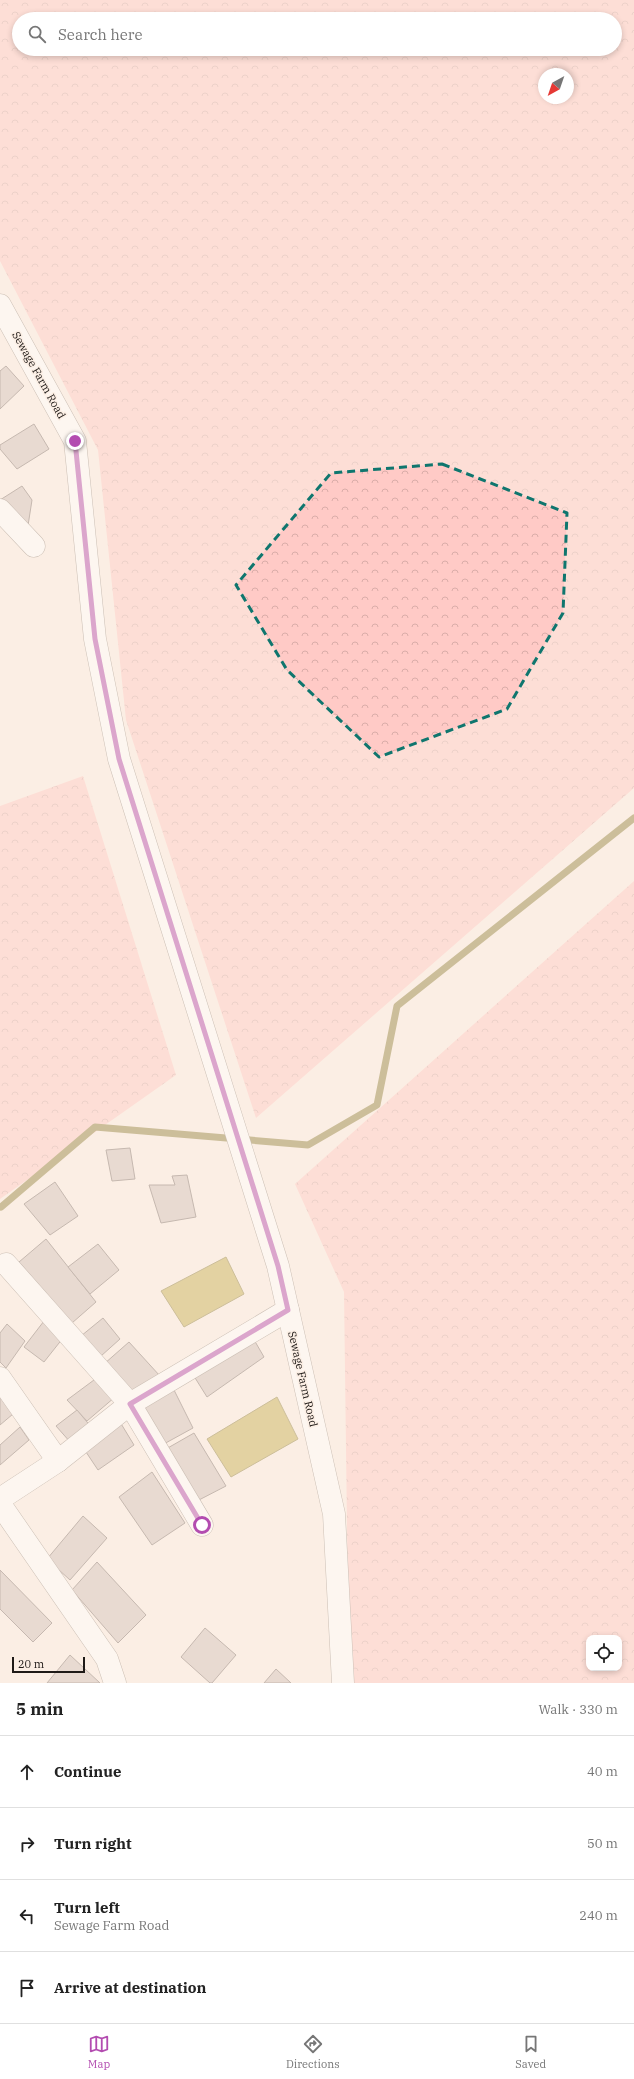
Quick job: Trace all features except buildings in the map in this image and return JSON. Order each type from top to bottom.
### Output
[{"type":"main road","name":"Sewage Farm Road","points":[[0,305],[75,441],[95,639],[119,759],[278,1266],[334,1514],[343,1683]]},
{"type":"main road","points":[[0,510],[34,546]]},
{"type":"main road","points":[[6,1264],[130,1404],[202,1525]]},
{"type":"main road","points":[[0,1499],[58,1461],[130,1404],[288,1310]]},
{"type":"main road","points":[[0,1378],[58,1461]]},
{"type":"main road","points":[[0,1504],[107,1659],[115,1683]]},
{"type":"highlighted area","points":[[442,464],[567,513],[563,613],[507,709],[379,757],[287,670],[236,585],[331,473]]},
{"type":"green space","points":[[0,0],[634,0],[634,788],[256,1118],[126,720],[98,450],[0,261]]},
{"type":"green space","points":[[83,776],[176,1075],[0,1199],[0,806]]},
{"type":"green space","points":[[634,881],[634,1683],[349,1683],[344,1292],[295,1184]]},
{"type":"shaded area","points":[[226,1257],[244,1294],[184,1327],[161,1291]]},
{"type":"shaded area","points":[[277,1397],[298,1439],[231,1477],[207,1439]]},
{"type":"waterway","points":[[1,1207],[95,1127],[308,1145],[377,1105],[397,1006],[634,818]]},
{"type":"route","points":[[75,441],[95,639],[119,759],[278,1266],[288,1310],[130,1404],[202,1525]]}]
